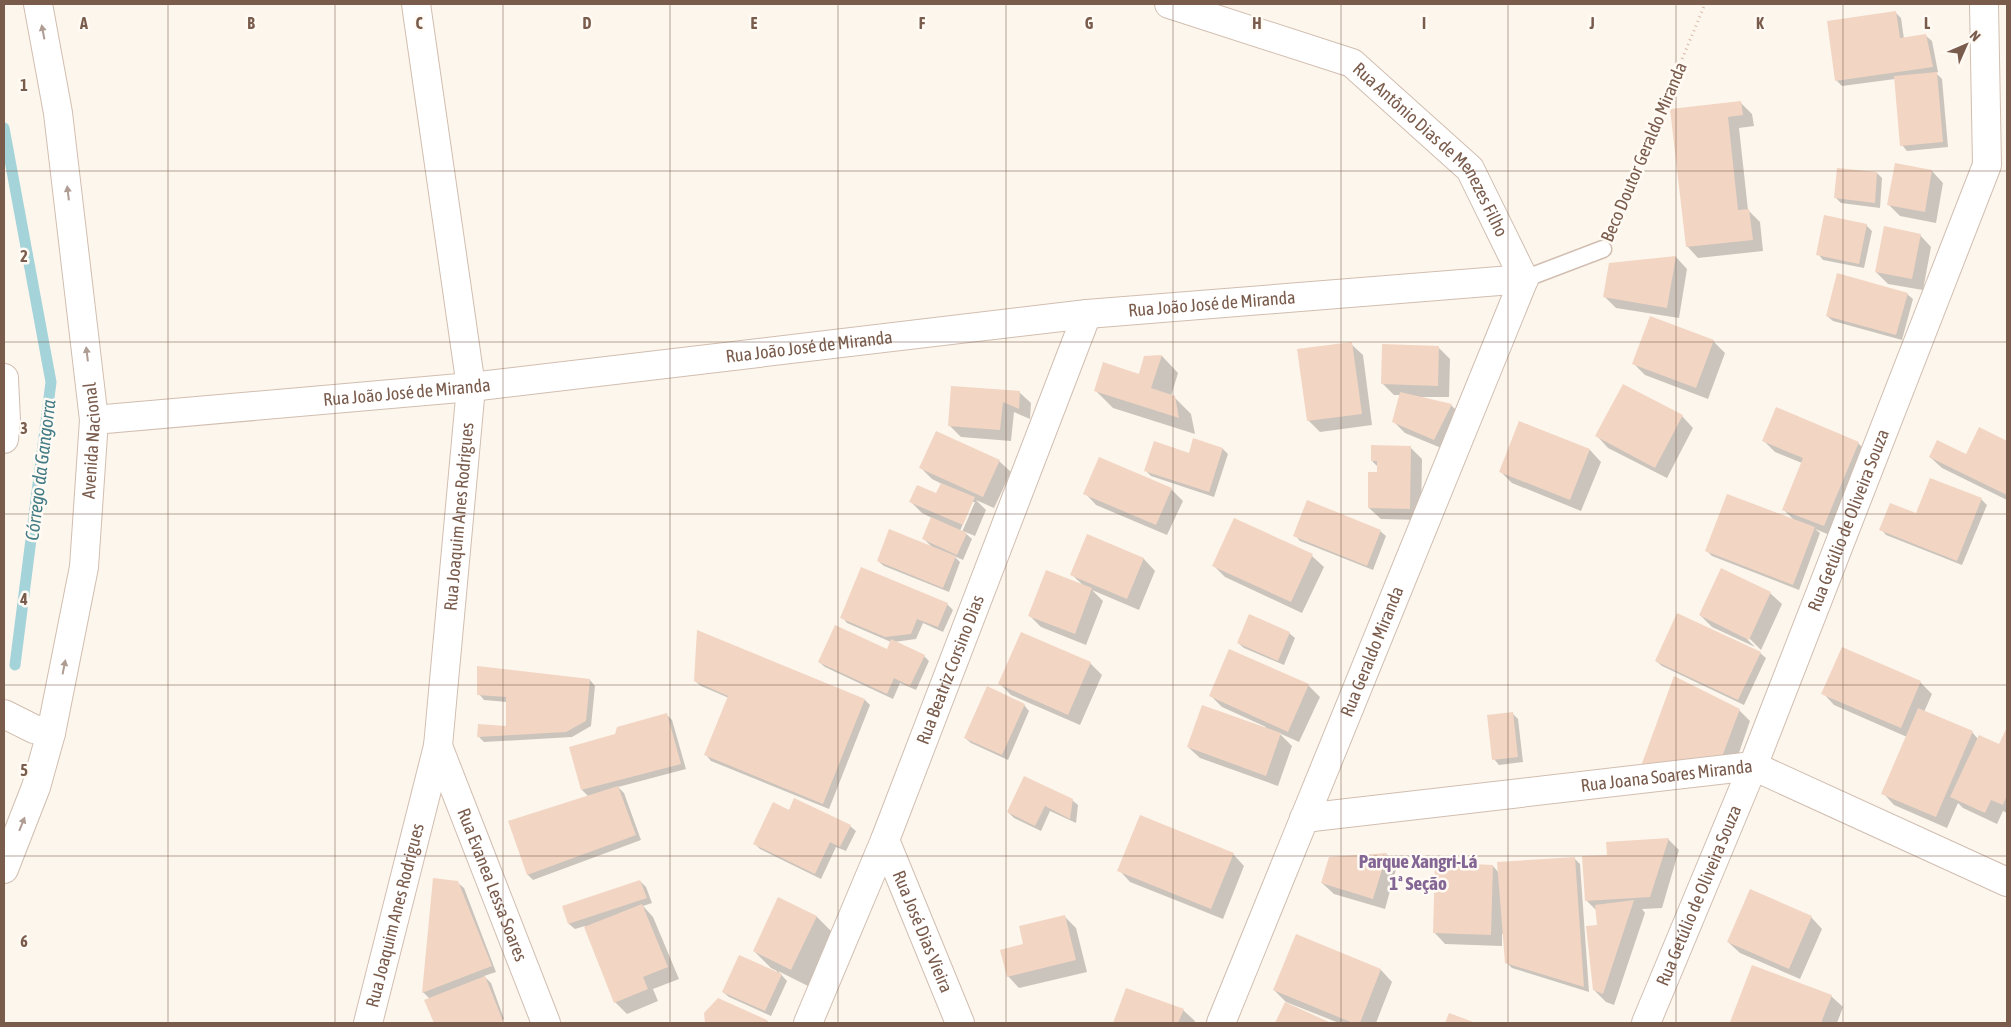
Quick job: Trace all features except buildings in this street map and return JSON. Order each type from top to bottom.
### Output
[{"type":"street","name":"Avenida Nacional","points":[[4,869],[36,787],[42,731],[84,567],[94,420],[58,113],[38,4]]},
{"type":"street","name":"Rua Joaquim Anes Rodrigues","points":[[368,1023],[438,746],[471,387],[416,4]]},
{"type":"street","name":"Rua Antônio Dias de Menezes Filho","points":[[1169,4],[1352,63],[1470,169],[1524,279]]},
{"type":"street","name":"Rua Getúlio de Oliveira Souza","points":[[1646,1023],[1753,766],[1987,165],[1984,4]]},
{"type":"street","name":"Rua João José de Miranda","points":[[94,420],[471,387],[1087,314],[1524,279]]},
{"type":"street","name":"Rua Geraldo Miranda","points":[[1221,1023],[1524,279]]},
{"type":"street","name":"Rua Beatriz Corsino Dias","points":[[808,1023],[886,840],[1087,314]]},
{"type":"street","points":[[4,378],[6,421],[4,439]]},
{"type":"street","points":[[4,714],[42,731]]},
{"type":"street","name":"Rua Evanea Lessa Soares","points":[[438,746],[546,1023]]},
{"type":"street","name":"Rua Joana Soares Miranda","points":[[1304,818],[1753,766],[2007,882]]},
{"type":"street","name":"Rua José Dias Vieira","points":[[886,840],[960,1023]]},
{"type":"lane","name":"Beco Doutor Geraldo Miranda","points":[[1524,279],[1604,249]]},
{"type":"path","name":"Beco Doutor Geraldo Miranda","points":[[1604,249],[1705,4]]},
{"type":"waterway","name":"Córrego da Gangorra","points":[[4,128],[51,382],[15,665]]},
{"type":"district","name":"Parque Xangri-Lá 1ª Seção","points":[[1418,872]]}]
